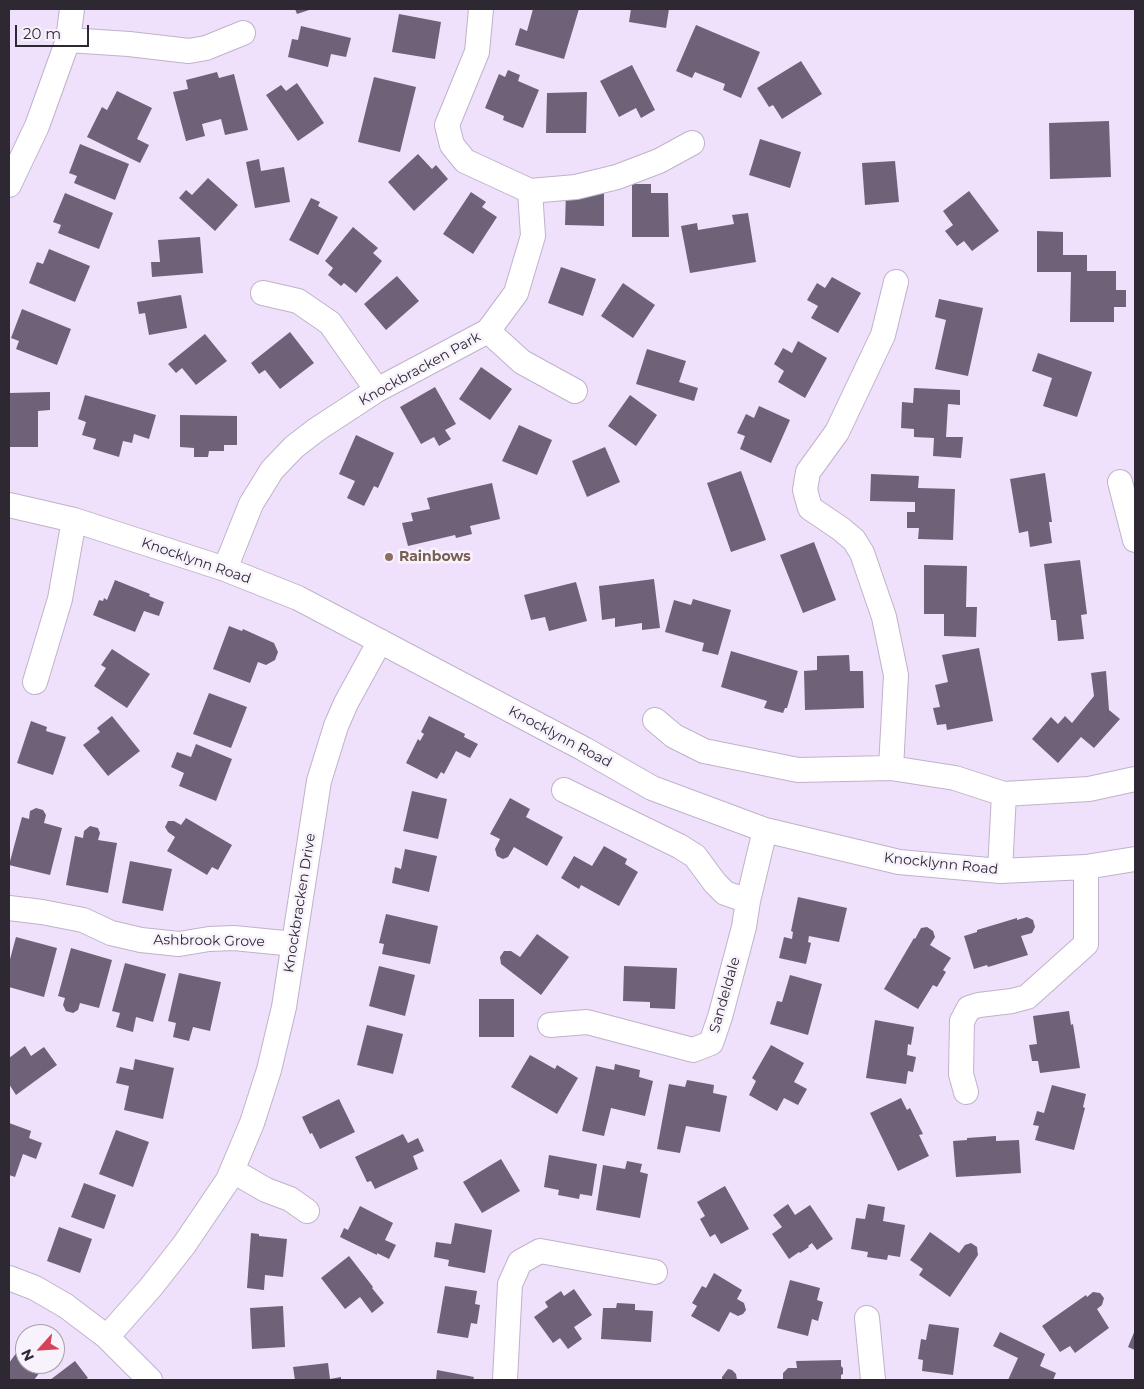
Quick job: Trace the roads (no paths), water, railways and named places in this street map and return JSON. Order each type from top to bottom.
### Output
[{"type":"street","points":[[9,185],[38,126],[68,40],[72,9]]},
{"type":"street","points":[[481,9],[477,52],[448,126],[452,145],[465,161],[530,191],[576,187],[617,177],[659,161],[692,143]]},
{"type":"street","points":[[68,40],[129,44],[189,51],[206,48],[243,33]]},
{"type":"street","name":"Knockbracken Park","points":[[225,569],[251,504],[272,470],[294,447],[316,430],[377,390],[488,331],[516,293],[533,236],[530,191]]},
{"type":"street","points":[[891,768],[896,676],[884,617],[862,552],[854,540],[810,508],[805,490],[808,472],[837,432],[883,335],[896,282]]},
{"type":"street","points":[[262,293],[298,301],[330,323],[377,390]]},
{"type":"street","points":[[488,331],[522,362],[575,391]]},
{"type":"street","points":[[1120,482],[1135,540]]},
{"type":"street","name":"Knocklynn Road","points":[[9,505],[74,520],[225,569],[298,598],[584,749],[652,788],[765,830],[899,862],[1000,871],[1086,867],[1135,859]]},
{"type":"street","points":[[35,682],[60,599],[74,520]]},
{"type":"street","name":"Knockbracken Drive","points":[[108,1337],[184,1245],[228,1180],[252,1123],[269,1070],[284,1007],[319,781],[340,718],[361,674],[380,641]]},
{"type":"street","points":[[655,720],[674,736],[704,751],[798,770],[891,768],[955,778],[1004,794],[1089,789],[1135,779]]},
{"type":"street","points":[[564,790],[680,846],[695,856],[725,893],[748,901]]},
{"type":"street","points":[[1000,871],[1004,794]]},
{"type":"street","name":"Sandeldale","points":[[550,1025],[587,1022],[693,1050],[711,1043],[720,1017],[739,945],[765,830]]},
{"type":"street","points":[[966,1092],[961,1074],[962,1021],[969,1008],[1027,997],[1086,944],[1086,867]]},
{"type":"street","name":"Ashbrook Grove","points":[[9,908],[83,920],[111,932],[141,940],[179,944],[209,939],[234,938],[294,944]]},
{"type":"street","points":[[232,1171],[266,1190],[290,1199],[307,1211]]},
{"type":"street","points":[[505,1380],[510,1284],[520,1262],[540,1251],[655,1272]]},
{"type":"street","points":[[9,1278],[35,1288],[66,1306],[108,1337],[150,1380]]},
{"type":"street","points":[[866,1318],[873,1380]]},
{"type":"place","name":"Rainbows","points":[[389,557]]}]
